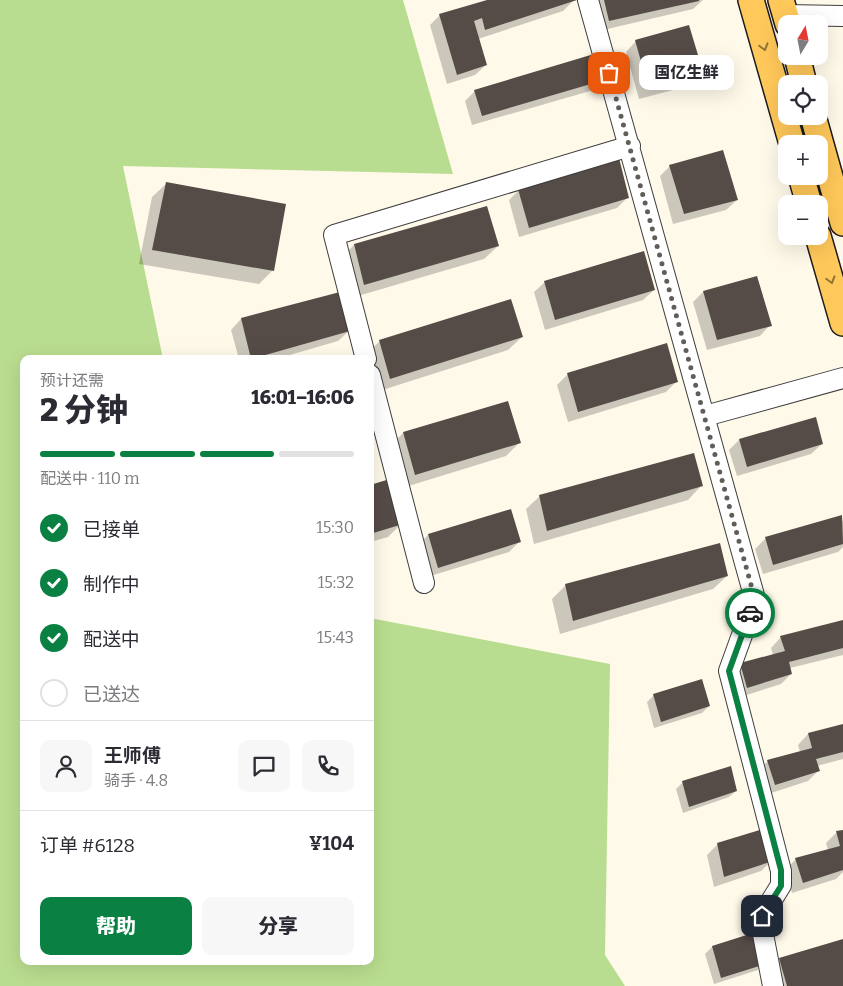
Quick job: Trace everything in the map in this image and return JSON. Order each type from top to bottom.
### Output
[{"type":"main road","points":[[751,0],[789,135]]},
{"type":"main road","points":[[817,125],[838,187],[843,223]]},
{"type":"main road","points":[[821,245],[843,323]]},
{"type":"street","points":[[588,0],[755,599],[729,671],[781,870],[781,886],[762,916],[762,929],[773,986]]},
{"type":"street","points":[[785,13],[843,16]]},
{"type":"street","points":[[365,355],[334,235],[630,146]]},
{"type":"street","points":[[704,416],[843,378]]},
{"type":"street","points":[[374,390],[424,583]]},
{"type":"green space","points":[[0,0],[403,0],[453,174],[123,166],[162,355],[20,355],[20,965],[374,965],[374,619],[610,664],[605,955],[625,986],[0,986]]},
{"type":"building","points":[[487,0],[577,0],[485,30],[482,18],[474,21],[487,65],[457,75],[439,14]]},
{"type":"building","points":[[604,0],[699,0],[699,1],[609,21]]},
{"type":"building","points":[[689,25],[704,75],[649,90],[635,40]]},
{"type":"building","points":[[594,54],[601,81],[482,116],[474,90]]},
{"type":"building","points":[[723,150],[738,200],[684,214],[669,165]]},
{"type":"building","points":[[619,158],[629,198],[529,228],[518,189]]},
{"type":"building","points":[[166,182],[286,204],[274,271],[152,250]]},
{"type":"building","points":[[487,206],[499,246],[364,285],[354,244]]},
{"type":"building","points":[[644,251],[655,290],[555,320],[544,281]]},
{"type":"building","points":[[757,276],[772,326],[717,340],[703,291]]},
{"type":"building","points":[[340,292],[350,331],[265,355],[250,355],[241,318]]},
{"type":"building","points":[[511,299],[523,337],[390,379],[379,340]]},
{"type":"building","points":[[667,343],[678,382],[578,412],[567,373]]},
{"type":"building","points":[[508,401],[521,443],[415,475],[403,432]]},
{"type":"building","points":[[816,417],[823,444],[747,467],[739,439]]},
{"type":"building","points":[[694,453],[703,486],[547,531],[539,495]]},
{"type":"building","points":[[390,479],[403,524],[374,533],[374,484]]},
{"type":"building","points":[[511,509],[521,542],[438,568],[428,534]]},
{"type":"building","points":[[842,515],[843,544],[773,565],[765,537]]},
{"type":"building","points":[[720,543],[728,576],[573,621],[565,584]]},
{"type":"building","points":[[843,620],[843,648],[789,662],[792,674],[747,688],[740,663],[785,651],[780,636]]},
{"type":"building","points":[[702,679],[710,706],[661,722],[653,694]]},
{"type":"building","points":[[843,724],[843,752],[816,759],[820,771],[775,785],[767,760],[812,748],[808,733]]},
{"type":"building","points":[[731,766],[737,791],[689,807],[682,781]]},
{"type":"building","points":[[763,829],[773,861],[724,877],[717,843]]},
{"type":"building","points":[[843,830],[843,870],[803,883],[795,858],[840,846],[836,831]]},
{"type":"building","points":[[756,932],[766,964],[721,978],[712,946]]},
{"type":"building","points":[[843,939],[843,986],[787,986],[779,958]]},
{"type":"way so far","points":[[609,73],[755,599],[750,613]]},
{"type":"place","name":"国亿生鲜","points":[[609,73]]},
{"type":"route","points":[[750,613],[729,671],[781,870],[781,886],[762,916]]}]
